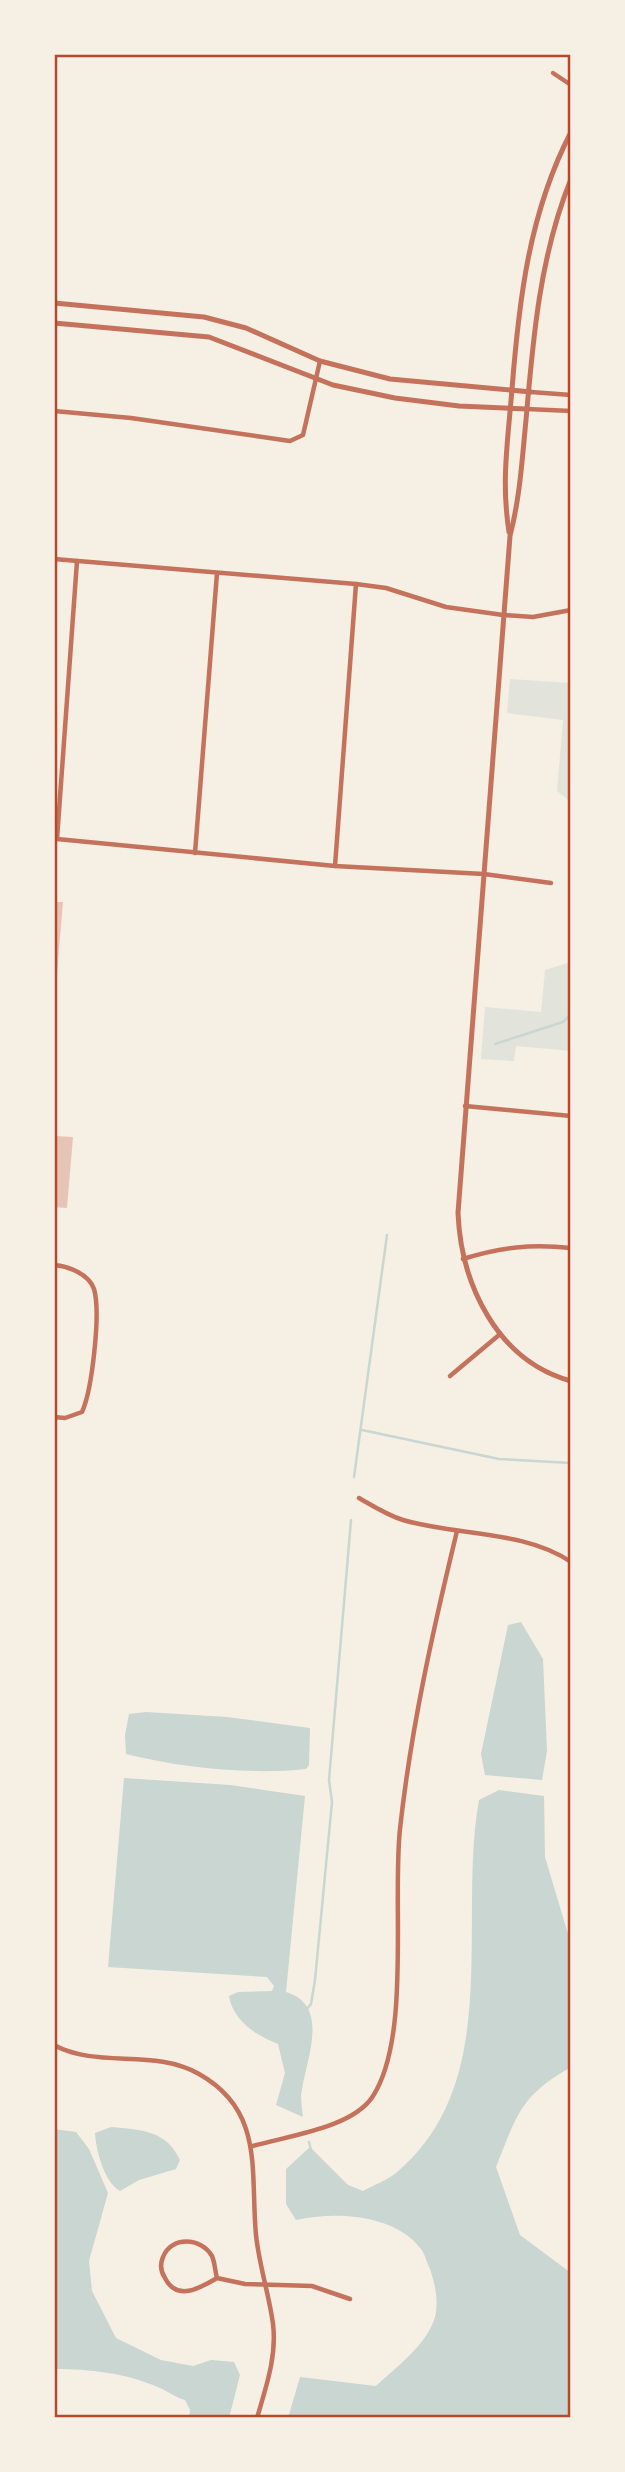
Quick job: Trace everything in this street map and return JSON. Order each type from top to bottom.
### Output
[{"type":"street","points":[[553,73],[571,85]]},
{"type":"street","points":[[510,536],[503,495],[517,317],[527,260],[546,190],[571,132]]},
{"type":"street","points":[[571,179],[551,236],[542,275],[520,494],[510,536],[457,1213],[463,1259],[472,1287],[499,1335],[528,1362],[550,1376],[571,1381]]},
{"type":"street","points":[[54,303],[184,314],[226,322],[320,361],[390,379],[571,395]]},
{"type":"street","points":[[54,323],[209,337],[315,379],[395,398],[510,409],[571,411]]},
{"type":"street","points":[[54,411],[131,418],[290,441],[303,435],[320,361]]},
{"type":"street","points":[[54,559],[356,584],[386,588],[446,607],[503,615],[533,617],[571,610]]},
{"type":"street","points":[[77,561],[57,839],[335,866],[484,874],[551,883]]},
{"type":"street","points":[[195,853],[217,573]]},
{"type":"street","points":[[335,866],[356,584]]},
{"type":"street","points":[[465,1107],[571,1116]]},
{"type":"street","points":[[463,1259],[506,1247],[529,1244],[571,1248]]},
{"type":"street","points":[[54,1265],[73,1270],[89,1281],[94,1287],[96,1311],[90,1395],[82,1412],[65,1418],[54,1417]]},
{"type":"street","points":[[450,1376],[499,1335]]},
{"type":"street","points":[[359,1498],[399,1519],[531,1544],[554,1550],[571,1562]]},
{"type":"street","points":[[253,2146],[344,2120],[372,2097],[382,2075],[395,2018],[396,1918],[406,1776],[430,1648],[457,1531]]},
{"type":"street","points":[[54,2045],[71,2053],[153,2059],[197,2072],[212,2082],[240,2113],[253,2146],[256,2235],[273,2324],[271,2371],[257,2418]]},
{"type":"street","points":[[217,2278],[212,2257],[194,2242],[182,2241],[170,2246],[162,2257],[161,2271],[167,2283],[176,2290],[188,2292],[217,2278],[231,2283],[313,2286],[350,2299]]},
{"type":"shaded area","points":[[510,679],[571,683],[571,802],[557,791],[563,720],[507,713]]},
{"type":"shaded area","points":[[571,962],[571,1051],[516,1046],[514,1061],[481,1059],[485,1007],[541,1012],[545,970]]},
{"type":"shaded area","points":[[521,1622],[543,1659],[547,1751],[542,1780],[485,1775],[481,1754],[508,1625]]},
{"type":"shaded area","points":[[146,1712],[227,1717],[310,1728],[309,1765],[306,1769],[284,1771],[239,1771],[170,1763],[126,1754],[125,1735],[129,1714]]},
{"type":"shaded area","points":[[124,1778],[230,1785],[305,1796],[286,1992],[300,1999],[308,2008],[312,2020],[311,2048],[301,2092],[303,2117],[276,2105],[285,2073],[278,2044],[247,2026],[231,2005],[229,1996],[238,1992],[272,1991],[274,1986],[267,1977],[108,1967]]},
{"type":"shaded area","points":[[499,1790],[544,1796],[545,1857],[571,1944],[571,2067],[554,2077],[522,2108],[496,2167],[520,2235],[571,2273],[571,2418],[288,2418],[300,2377],[376,2386],[418,2346],[435,2317],[436,2299],[432,2275],[422,2251],[410,2237],[396,2228],[363,2218],[328,2216],[296,2220],[286,2204],[286,2169],[310,2147],[348,2185],[363,2191],[396,2173],[430,2136],[452,2093],[464,2047],[470,1998],[474,1847],[479,1800]]},
{"type":"shaded area","points":[[111,2127],[143,2131],[160,2137],[180,2160],[176,2169],[139,2180],[120,2191],[105,2173],[95,2133]]},
{"type":"shaded area","points":[[54,2129],[76,2132],[89,2149],[108,2193],[89,2261],[92,2291],[116,2338],[161,2360],[193,2366],[211,2360],[234,2362],[240,2375],[229,2418],[189,2418],[190,2410],[185,2400],[121,2375],[54,2369]]},
{"type":"building","points":[[54,902],[63,902],[56,985],[54,985]]},
{"type":"building","points":[[54,1136],[73,1137],[67,1208],[54,1207]]},
{"type":"waterway","points":[[495,1044],[563,1022],[571,1014]]},
{"type":"waterway","points":[[354,1477],[387,1235]]},
{"type":"waterway","points":[[362,1430],[499,1459],[571,1463]]},
{"type":"waterway","points":[[306,2010],[311,2004],[315,1980],[332,1802],[329,1780],[351,1520]]},
{"type":"waterway","points":[[309,2142],[311,2150]]}]
